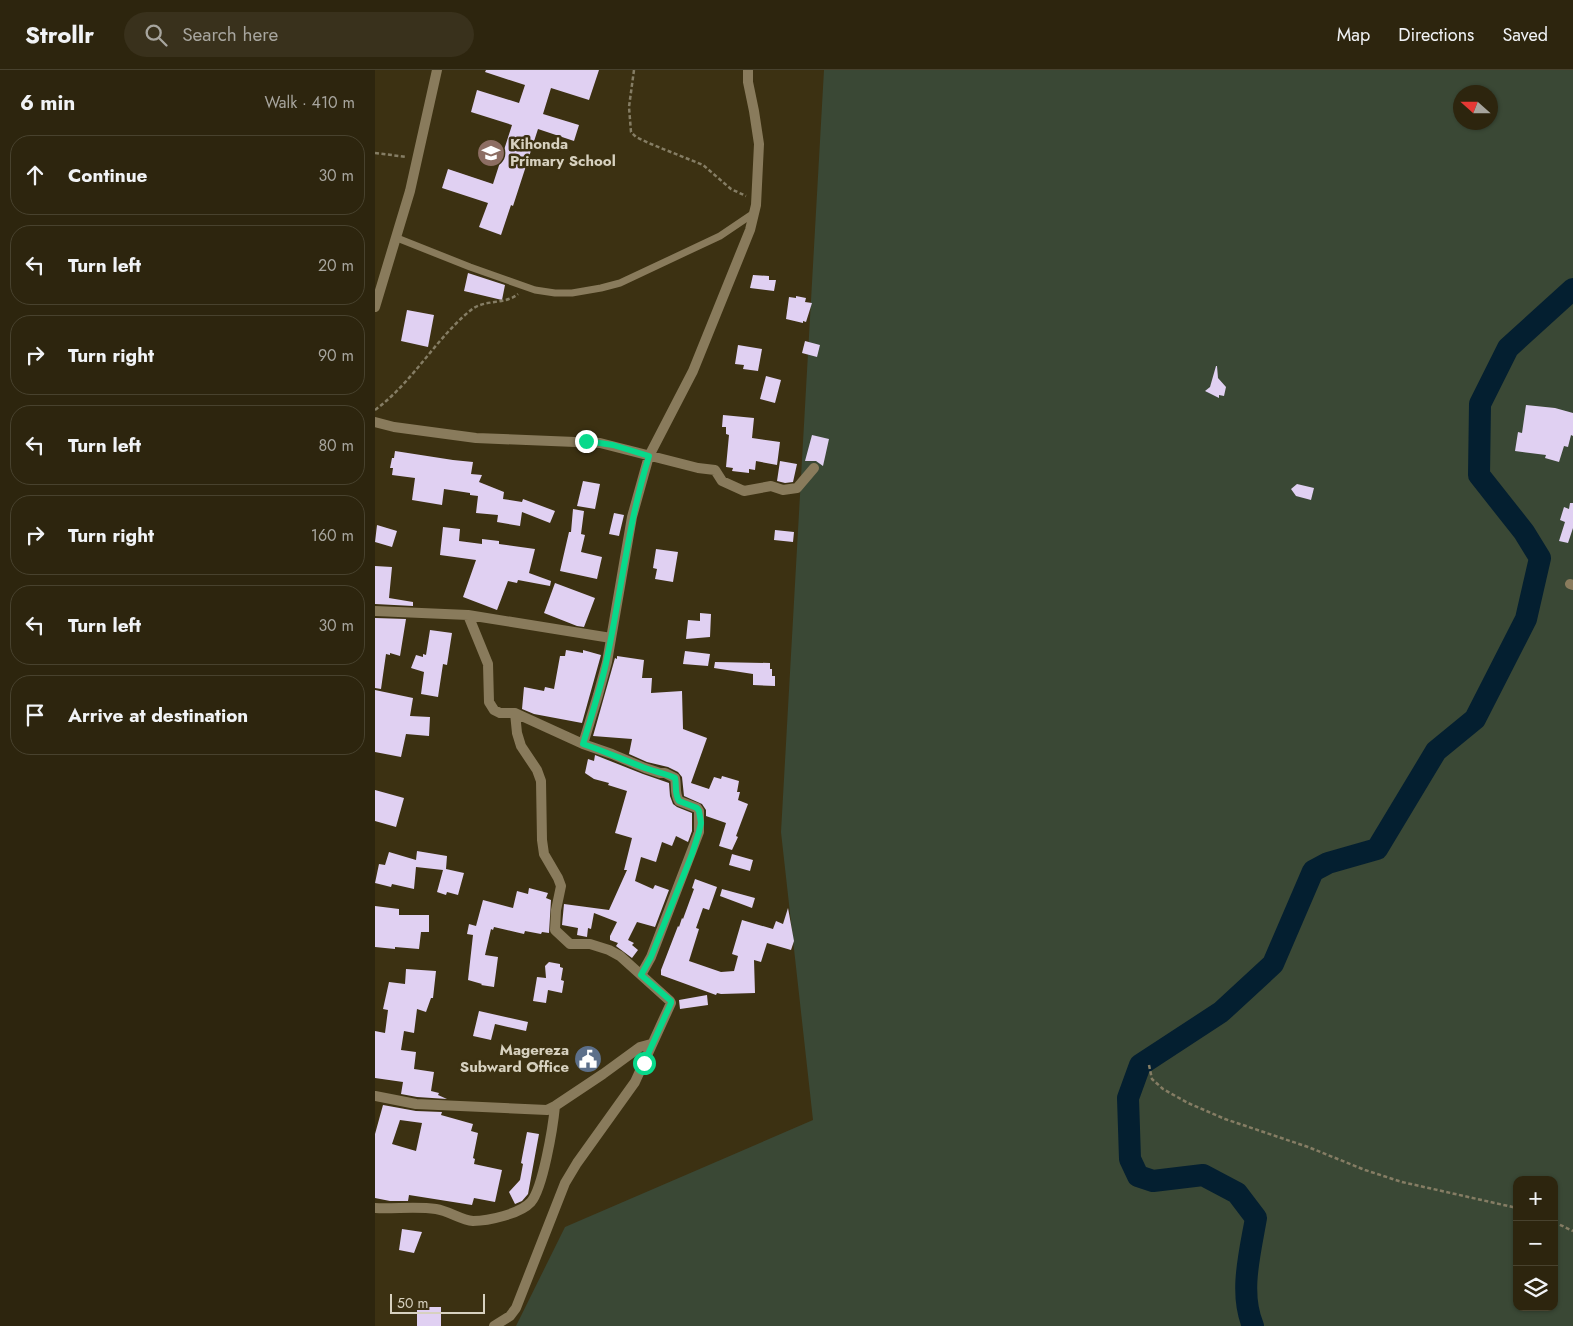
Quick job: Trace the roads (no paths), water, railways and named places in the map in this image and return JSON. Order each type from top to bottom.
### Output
[{"type":"street","points":[[375,307],[397,238],[418,158],[437,70]]},
{"type":"street","points":[[583,744],[598,695],[611,638],[632,516],[649,456],[693,371],[746,243],[754,213],[759,144],[748,82],[748,70]]},
{"type":"street","points":[[375,422],[394,427],[477,438],[600,442],[698,468],[715,470],[722,481],[744,492],[771,486],[783,490],[797,488],[814,468]]},
{"type":"street","points":[[375,611],[468,615],[611,638]]},
{"type":"street","points":[[468,615],[488,664],[490,705],[497,712],[515,713],[583,744],[660,774],[665,773],[675,778],[676,795],[679,801],[697,808],[699,811],[699,832],[692,854],[651,957],[641,975]]},
{"type":"street","points":[[494,1326],[510,1316],[523,1296],[565,1183],[577,1163],[635,1082],[651,1044],[670,1008],[671,1001],[620,956],[590,944],[570,944],[555,930],[556,910],[561,886],[544,854],[541,782],[537,770],[521,746],[516,728],[515,713]]},
{"type":"street","points":[[375,1096],[416,1104],[547,1110],[603,1074],[640,1047],[651,1044]]},
{"type":"street","points":[[375,1208],[437,1209],[472,1221],[500,1217],[526,1206],[536,1194],[553,1129],[555,1106]]},
{"type":"lane","points":[[397,238],[470,267],[540,291],[572,293],[601,288],[620,282],[721,236],[754,213]]},
{"type":"waterway","points":[[1253,1326],[1249,1313],[1246,1287],[1256,1218],[1237,1193],[1203,1175],[1153,1181],[1138,1176],[1130,1159],[1128,1098],[1140,1065],[1221,1012],[1273,964],[1313,871],[1328,863],[1377,849],[1436,751],[1475,719],[1526,619],[1540,558],[1524,532],[1479,475],[1480,404],[1508,348],[1573,289]]},
{"type":"place","name":"Kihonda Primary School","points":[[491,153]]},
{"type":"place","name":"Magereza Subward Office","points":[[588,1059]]}]
